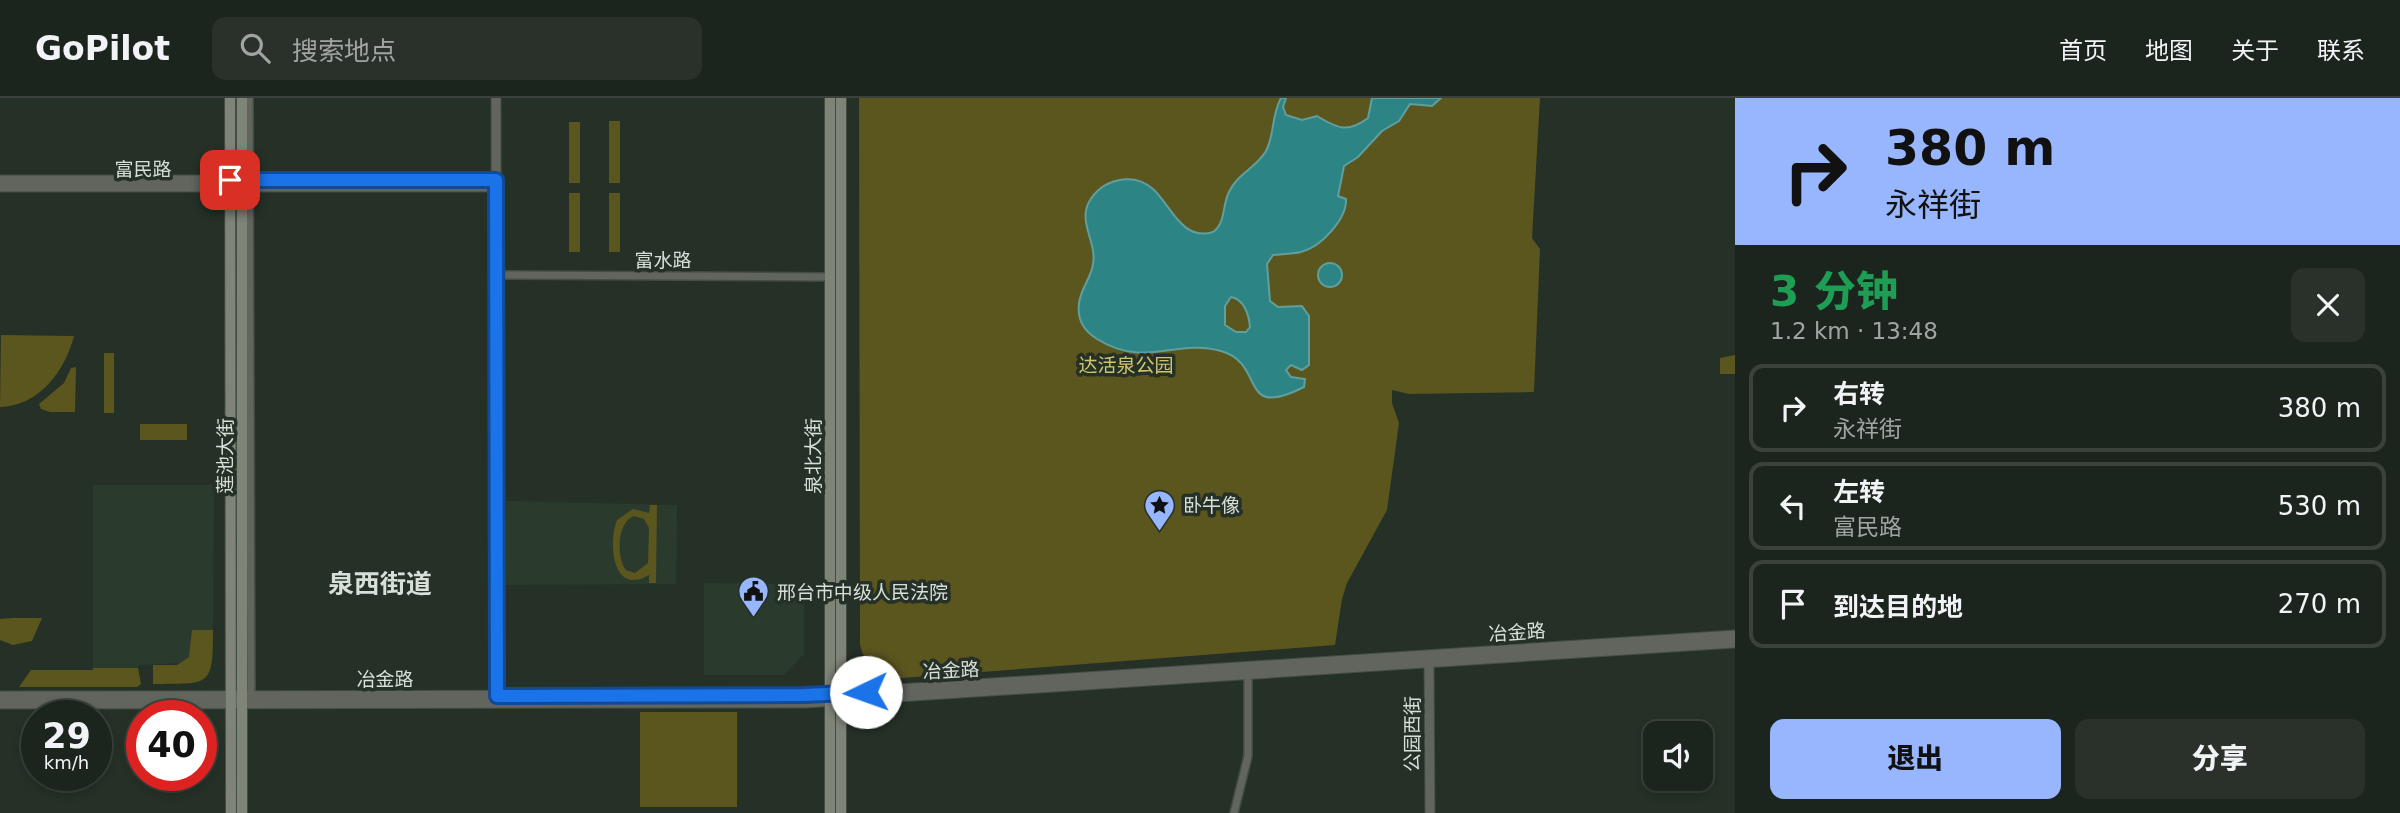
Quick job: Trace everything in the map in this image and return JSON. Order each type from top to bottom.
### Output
[{"type":"main road","name":"莲池大街","points":[[230,98],[231,813]]},
{"type":"main road","name":"莲池大街","points":[[242,98],[246,183],[243,813]]},
{"type":"main road","name":"泉北大街","points":[[830,98],[836,698],[841,813]]},
{"type":"main road","name":"泉北大街","points":[[830,813],[836,698],[841,98]]},
{"type":"street","points":[[246,183],[249,98]]},
{"type":"street","points":[[496,98],[497,700]]},
{"type":"street","name":"富民路","points":[[0,180],[496,184]]},
{"type":"street","name":"富民路","points":[[0,187],[230,183]]},
{"type":"street","name":"富水路","points":[[496,275],[830,277]]},
{"type":"street","name":"冶金路","points":[[0,704],[245,698],[836,698],[1248,675],[1735,635]]},
{"type":"street","name":"冶金路","points":[[836,698],[1429,659],[1735,643]]},
{"type":"street","name":"公园西街","points":[[1429,659],[1430,813]]},
{"type":"street","points":[[1234,813],[1248,756],[1248,675]]},
{"type":"street","name":"冶金路","points":[[0,696],[231,700]]},
{"type":"shaded area","points":[[93,485],[214,485],[213,630],[192,630],[189,657],[181,663],[139,665],[138,668],[93,668]]},
{"type":"shaded area","points":[[506,501],[677,505],[676,584],[506,585]]},
{"type":"shaded area","name":"邢台市中级人民法院","points":[[704,583],[804,584],[804,654],[784,675],[704,675]]},
{"type":"green space","name":"达活泉公园","points":[[859,98],[1540,98],[1532,238],[1540,249],[1534,392],[1409,394],[1392,390],[1392,403],[1399,423],[1387,510],[1347,583],[1335,645],[902,678],[887,675],[869,664],[860,644]]},
{"type":"green space","points":[[609,121],[620,121],[620,183],[609,183]]},
{"type":"green space","points":[[569,122],[580,122],[580,183],[569,183]]},
{"type":"green space","points":[[569,193],[580,193],[580,252],[569,252]]},
{"type":"green space","points":[[609,193],[620,193],[620,252],[609,252]]},
{"type":"green space","points":[[1,335],[74,336],[64,362],[48,384],[27,400],[0,407]]},
{"type":"green space","points":[[104,353],[114,353],[114,413],[104,413]]},
{"type":"green space","points":[[1735,355],[1735,374],[1720,374],[1720,358]]},
{"type":"green space","points":[[76,367],[75,412],[50,412],[41,409],[39,404],[64,383],[71,368]]},
{"type":"green space","points":[[140,424],[187,424],[187,440],[140,440]]},
{"type":"green space","points":[[650,505],[657,505],[656,583],[649,583],[649,575],[637,580],[627,579],[620,573],[613,553],[617,520],[633,509],[649,513]],"holes":[[[634,516],[644,519],[649,528],[648,563],[635,573],[626,570],[623,564],[621,532],[628,520]]]},
{"type":"green space","points":[[42,618],[32,641],[13,645],[0,640],[0,619]]},
{"type":"green space","points":[[192,630],[213,630],[209,673],[197,682],[153,684],[153,665],[177,665],[189,657]]},
{"type":"green space","points":[[138,668],[141,684],[137,687],[19,687],[31,670]]},
{"type":"green space","points":[[640,712],[737,712],[737,807],[640,807]]},
{"type":"water","points":[[1281,98],[1286,98],[1283,107],[1286,115],[1302,120],[1317,116],[1343,128],[1355,126],[1368,118],[1372,98],[1441,98],[1432,106],[1410,104],[1399,121],[1382,131],[1358,157],[1344,166],[1338,196],[1346,199],[1345,207],[1337,223],[1324,238],[1301,252],[1273,255],[1267,264],[1270,301],[1278,307],[1302,306],[1309,316],[1309,365],[1302,370],[1291,365],[1286,370],[1291,377],[1305,379],[1304,387],[1283,396],[1269,398],[1260,394],[1244,367],[1235,358],[1221,351],[1189,348],[1130,352],[1114,348],[1092,336],[1082,324],[1079,309],[1081,294],[1093,264],[1086,210],[1094,194],[1118,180],[1136,180],[1153,189],[1185,227],[1202,234],[1213,232],[1220,224],[1227,197],[1233,186],[1266,151]],"holes":[[[1231,297],[1236,298],[1247,313],[1250,327],[1246,332],[1236,332],[1225,325],[1225,306]]]},
{"type":"water","points":[[1330,263],[1338,267],[1342,275],[1338,283],[1330,287],[1322,283],[1318,275],[1322,267]]},
{"type":"place","name":"卧牛像","points":[[1160,532]]},
{"type":"place","name":"邢台市中级人民法院","points":[[754,619]]},
{"type":"district","name":"泉西街道","points":[[380,584]]},
{"type":"route","points":[[230,180],[496,180],[497,696],[805,695],[866,692]]}]
